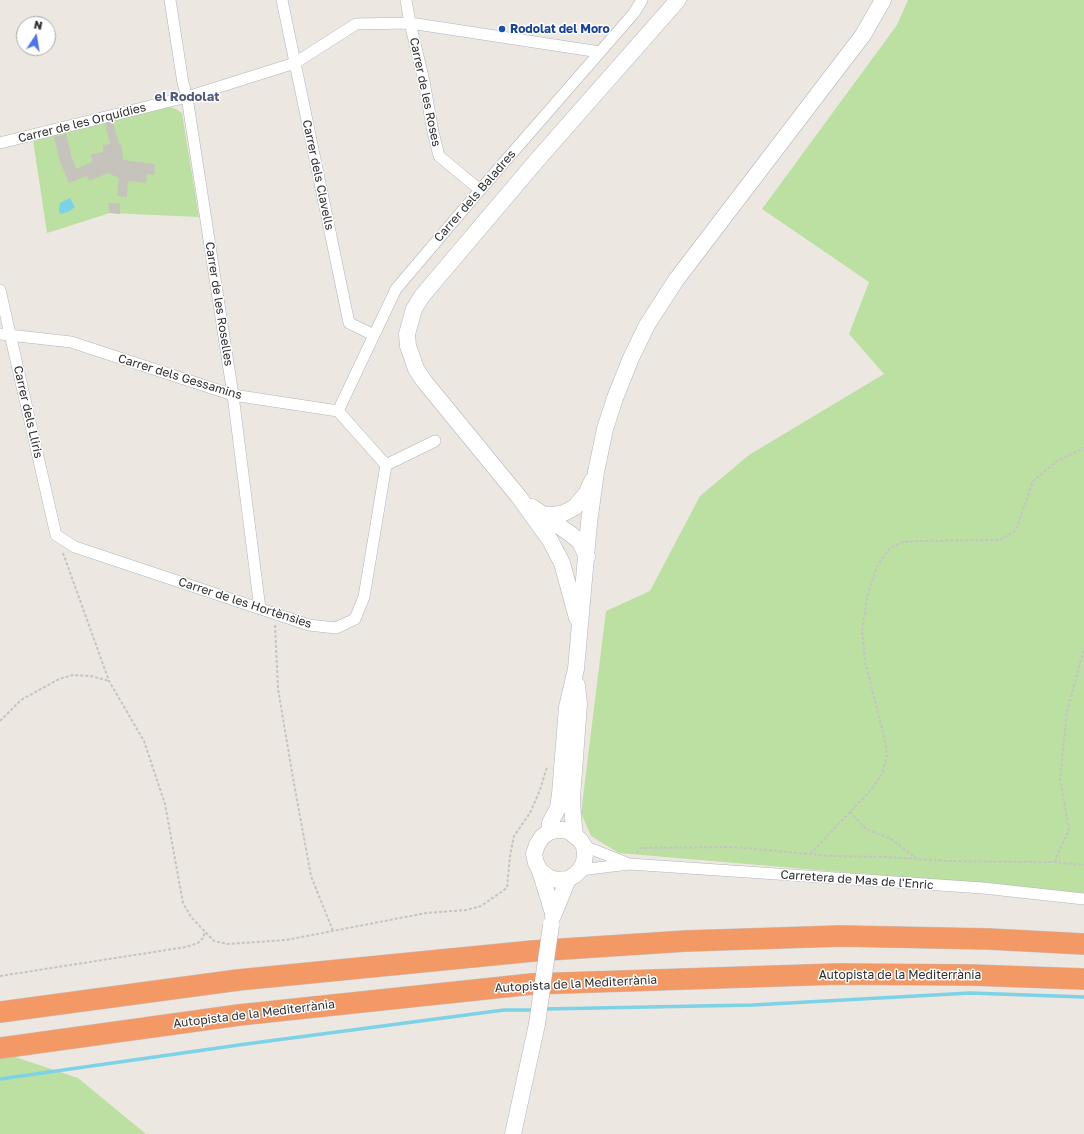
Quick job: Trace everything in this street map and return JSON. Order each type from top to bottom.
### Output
[{"type":"highway","points":[[0,1012],[238,980],[533,952],[686,941],[841,936],[990,939],[1084,944]]},
{"type":"highway","name":"Autopista de la Mediterrània","points":[[0,1048],[239,1014],[532,984],[838,974],[971,975],[1084,979]]},
{"type":"main road","points":[[549,832],[550,823],[558,808],[560,794],[567,707],[576,669],[589,523],[596,472],[605,429],[615,398],[631,358],[647,326],[676,280],[863,35],[883,0]]},
{"type":"main road","points":[[579,629],[562,563],[550,540],[519,497],[424,381],[416,369],[408,346],[407,334],[414,309],[422,296],[442,271],[671,4]]},
{"type":"main road","points":[[542,515],[553,516],[575,507],[586,494],[596,472]]},
{"type":"main road","points":[[519,497],[580,542],[587,558]]},
{"type":"main road","points":[[513,1134],[537,1024],[552,919],[574,874],[584,862],[585,854],[573,818],[572,798],[579,704],[576,669]]},
{"type":"main road","points":[[552,919],[540,871],[534,854],[536,845],[542,837],[549,832],[556,830],[564,830],[580,840]]},
{"type":"main road","points":[[540,871],[548,877],[557,880],[574,874]]},
{"type":"street","name":"Carrer de les Roselles","points":[[170,0],[183,83],[187,97],[233,396],[260,609]]},
{"type":"street","name":"Carrer dels Clavells","points":[[282,0],[349,323],[374,335]]},
{"type":"street","name":"Carrer de les Roses","points":[[406,0],[439,156],[480,190]]},
{"type":"street","name":"Carrer dels Baladres","points":[[338,410],[396,289],[634,13],[642,0]]},
{"type":"street","name":"Carrer de les Orquídies","points":[[0,143],[187,97],[295,64],[356,24],[410,23],[600,52]]},
{"type":"street","name":"Carrer dels Lliris","points":[[0,290],[5,334],[56,535]]},
{"type":"street","name":"Carrer dels Gessamins","points":[[5,334],[71,342],[233,396],[338,410]]},
{"type":"street","points":[[338,410],[386,465],[435,441]]},
{"type":"street","name":"Carrer de les Hortènsies","points":[[56,535],[75,547],[274,614],[309,625],[336,628],[355,619],[364,597],[386,465]]},
{"type":"street","points":[[580,840],[629,864]]},
{"type":"street","points":[[574,874],[629,864]]},
{"type":"street","name":"Carretera de Mas de l'Enric","points":[[629,864],[983,888],[1084,899]]},
{"type":"path","points":[[810,854],[870,791],[882,774],[887,755],[885,741],[865,661],[862,630],[868,593],[877,566],[890,548],[902,542],[1000,540],[1016,530],[1033,481],[1057,461],[1084,448]]},
{"type":"path","points":[[56,535],[109,681],[144,741],[166,804],[183,903],[191,917],[214,941],[227,944],[286,940],[426,913],[466,910],[481,906],[507,888],[510,856],[514,836],[530,813],[548,767]]},
{"type":"path","points":[[274,614],[278,689],[311,876],[333,931]]},
{"type":"path","points":[[1054,862],[1068,830],[1060,779],[1067,712],[1084,648]]},
{"type":"path","points":[[0,721],[21,700],[59,679],[73,675],[91,676],[109,681]]},
{"type":"path","points":[[850,812],[866,829],[891,839],[917,859]]},
{"type":"path","points":[[629,864],[640,848],[732,847],[810,854],[947,861],[1054,862],[1084,865]]},
{"type":"path","points":[[0,976],[186,947],[198,943],[203,938],[205,932]]},
{"type":"green space","points":[[908,0],[1084,0],[1084,893],[619,853],[591,836],[581,813],[606,611],[650,591],[700,496],[749,455],[884,374],[849,334],[869,282],[762,209],[897,25]]},
{"type":"green space","points":[[170,107],[182,113],[199,217],[110,213],[47,233],[33,140]]},
{"type":"green space","points":[[0,1052],[78,1078],[146,1134],[0,1134]]},
{"type":"water","points":[[70,198],[75,207],[68,212],[60,214],[60,203]]},
{"type":"building","points":[[113,122],[119,144],[121,143],[123,160],[155,164],[154,175],[147,174],[146,183],[128,181],[127,197],[117,196],[119,178],[108,173],[89,181],[87,176],[69,183],[60,162],[54,137],[66,134],[76,169],[92,162],[91,154],[103,152],[103,145],[110,144],[105,124]]},
{"type":"building","points":[[108,203],[120,203],[120,214],[110,213]]},
{"type":"waterway","points":[[544,1009],[753,1005],[970,993],[1084,997]]},
{"type":"waterway","points":[[0,1079],[246,1044],[504,1010],[535,1010]]},
{"type":"place","name":"Rodolat del Moro","points":[[502,29]]},
{"type":"district","name":"el Rodolat","points":[[187,97]]}]
